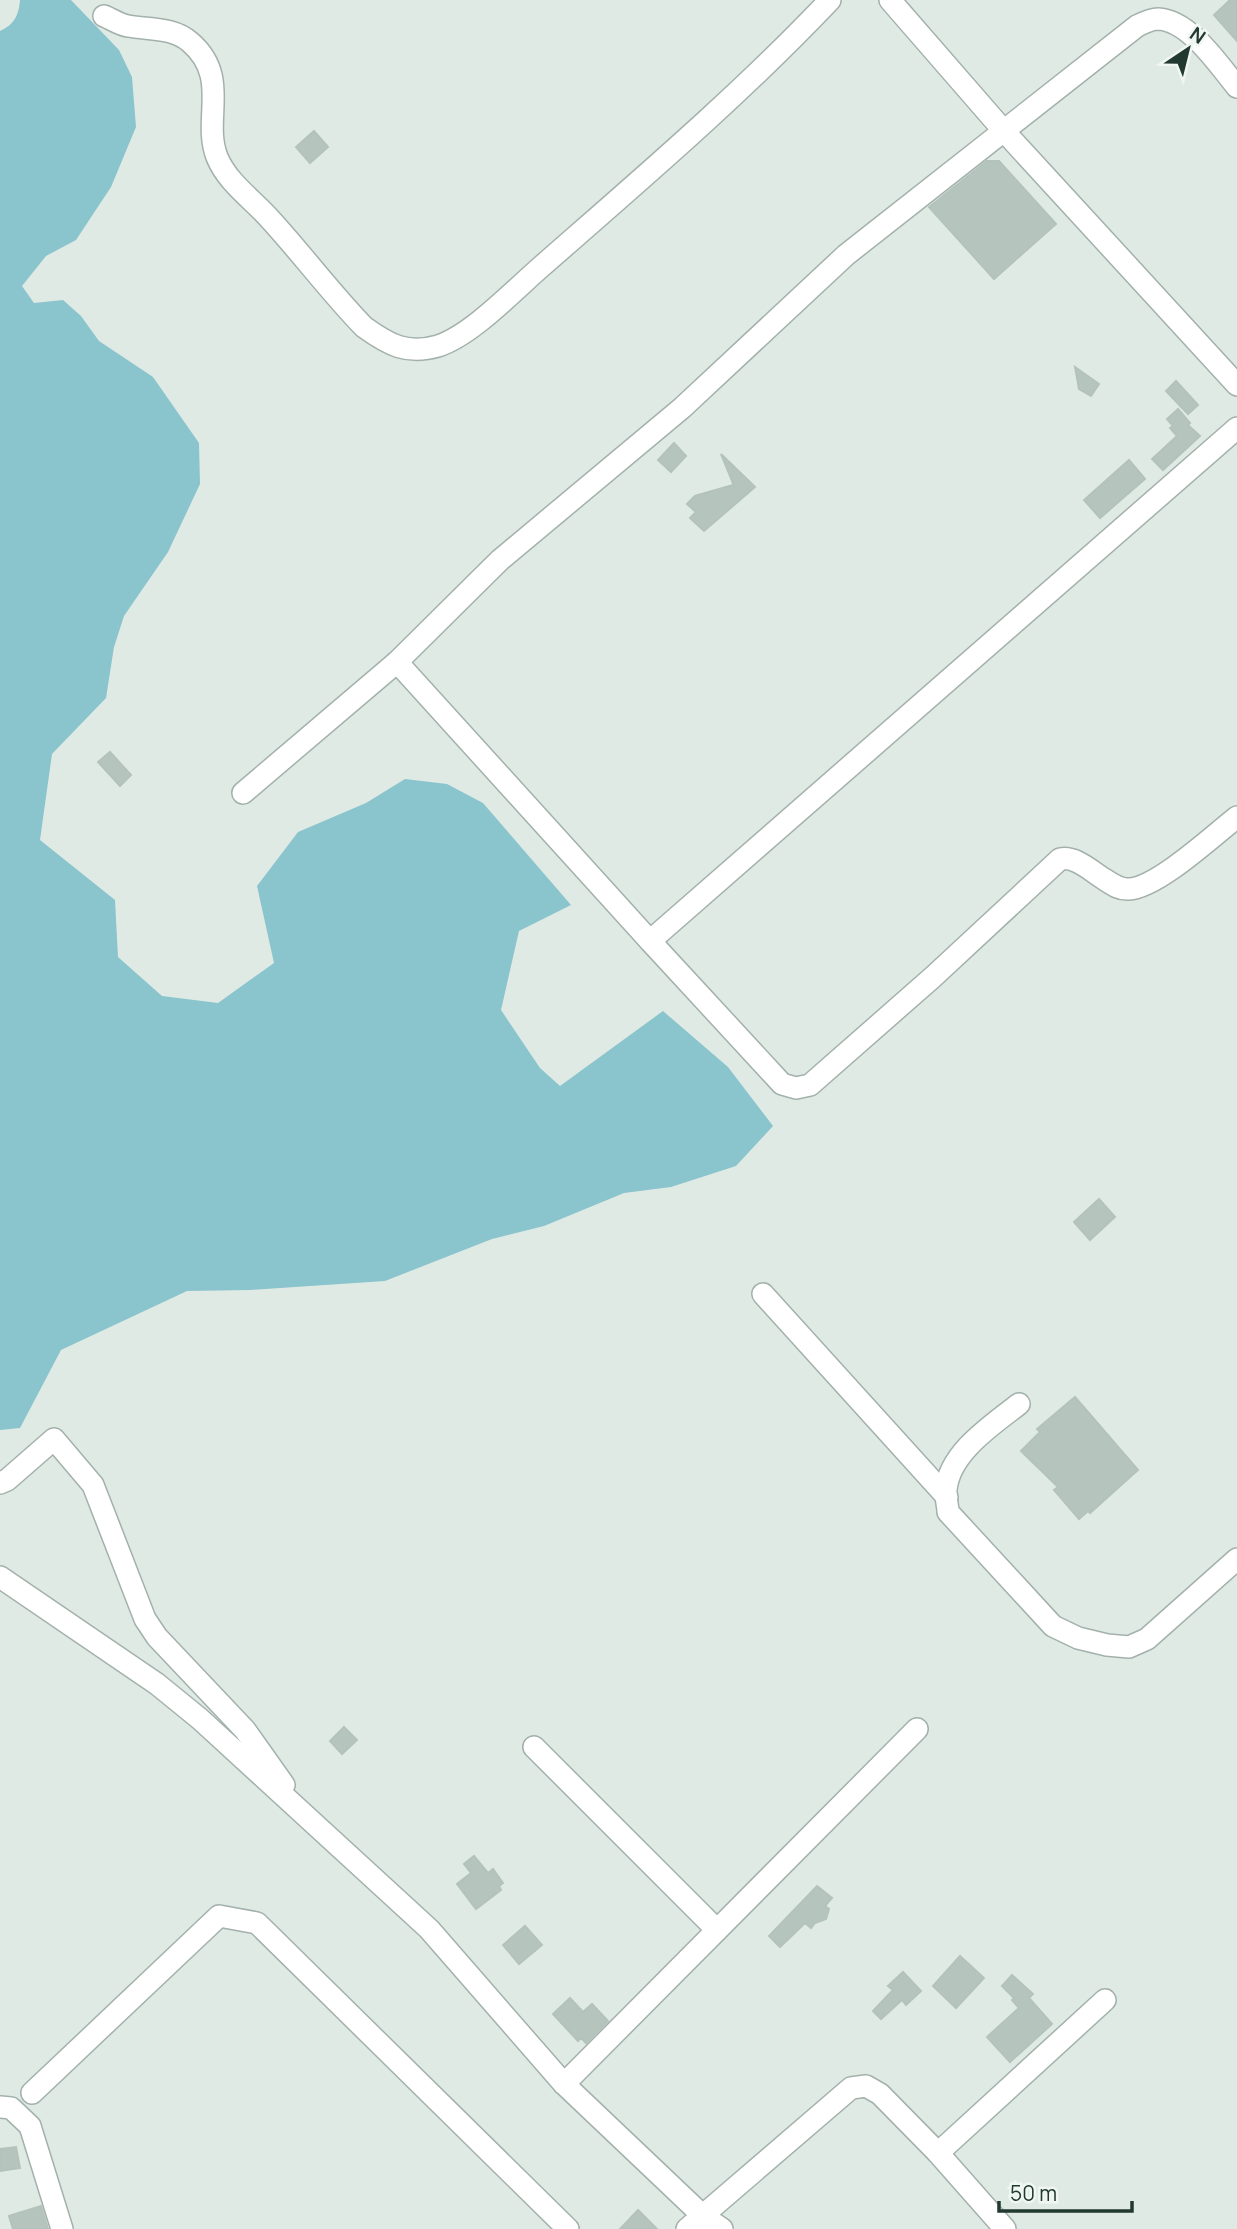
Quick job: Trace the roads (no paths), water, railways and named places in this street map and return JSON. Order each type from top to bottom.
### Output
[{"type":"street","points":[[104,16],[125,26],[177,33],[190,42],[210,72],[215,96],[213,137],[217,157],[232,180],[364,327],[402,349],[423,349],[440,345],[468,330],[747,82],[830,0]]},
{"type":"street","points":[[890,0],[1003,130],[1237,385]]},
{"type":"street","points":[[243,793],[397,662],[500,560],[682,408],[846,255],[1137,26],[1155,18],[1173,22],[1188,31],[1237,87]]},
{"type":"street","points":[[650,941],[1237,428]]},
{"type":"street","points":[[397,662],[782,1084],[796,1088],[810,1085],[933,977],[1060,859],[1071,859],[1080,863],[1120,889],[1136,888],[1176,865],[1237,817]]},
{"type":"street","points":[[763,1294],[947,1497]]},
{"type":"street","points":[[1018,1404],[969,1444],[955,1466],[946,1489],[948,1512],[1053,1626],[1078,1638],[1107,1646],[1129,1647],[1147,1639],[1237,1559]]},
{"type":"street","points":[[0,1483],[54,1439],[73,1459],[93,1485],[145,1619],[157,1637],[245,1730],[309,1820]]},
{"type":"street","points":[[0,1577],[157,1684],[200,1719],[429,1929],[564,2084],[695,2222],[722,2229]]},
{"type":"street","points":[[564,2084],[917,1729]]},
{"type":"street","points":[[534,1747],[717,1930]]},
{"type":"street","points":[[32,2093],[219,1916],[257,1923],[568,2229]]},
{"type":"street","points":[[938,2153],[1105,2000]]},
{"type":"street","points":[[695,2222],[851,2088],[866,2086],[880,2094],[938,2153],[1005,2229]]},
{"type":"street","points":[[0,2107],[11,2108],[30,2126],[62,2229]]},
{"type":"water","points":[[20,0],[71,0],[119,50],[132,77],[136,127],[111,187],[76,240],[46,256],[22,286],[34,303],[63,300],[81,316],[99,341],[153,377],[199,443],[200,484],[168,552],[124,616],[114,647],[106,698],[52,754],[40,840],[115,900],[118,957],[162,996],[218,1003],[274,963],[257,886],[298,832],[366,803],[405,779],[447,784],[483,803],[571,905],[519,931],[501,1010],[540,1068],[560,1086],[663,1011],[728,1067],[773,1126],[736,1166],[671,1187],[624,1193],[544,1226],[492,1239],[385,1281],[250,1290],[187,1291],[61,1350],[20,1428],[0,1430],[0,31],[15,19]]}]
